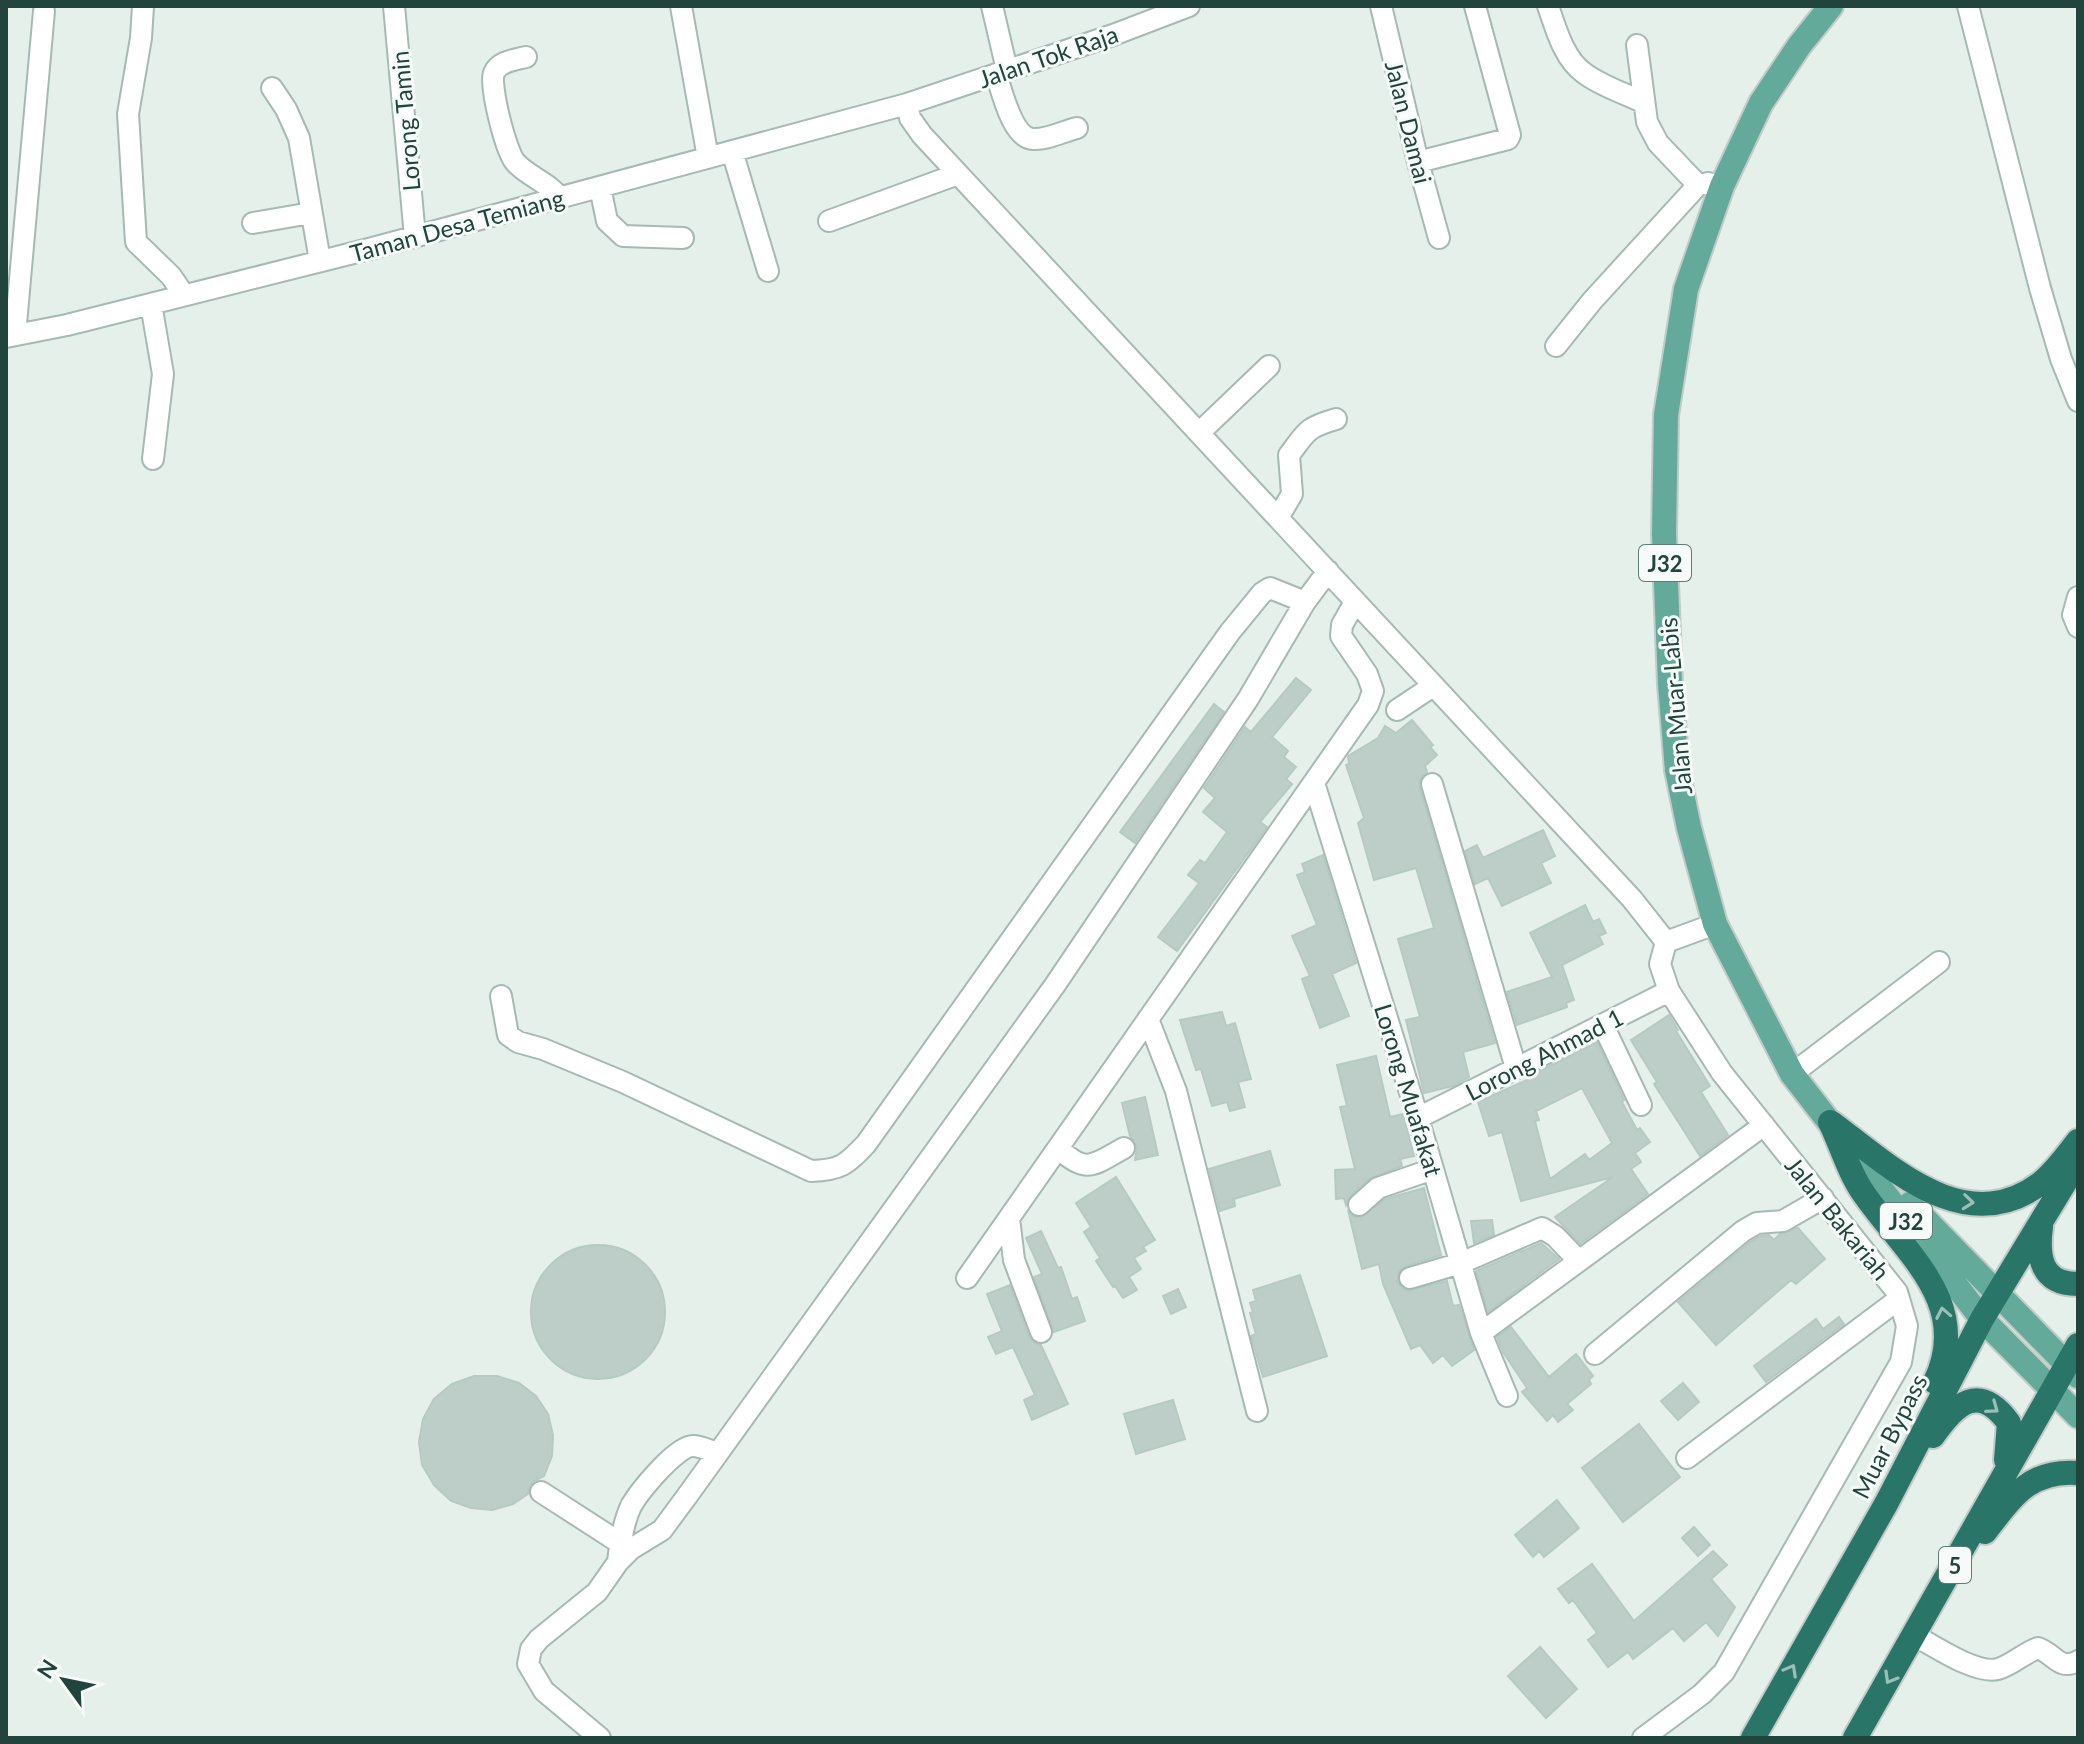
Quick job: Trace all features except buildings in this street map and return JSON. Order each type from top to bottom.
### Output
[{"type":"highway","points":[[1830,1122],[1904,1178],[1944,1199],[1973,1204],[2004,1202],[2040,1184],[2078,1141]]},
{"type":"highway","points":[[1830,1122],[1862,1192],[1914,1259],[1941,1301],[1947,1335],[1942,1368],[1835,1590]]},
{"type":"highway","name":"Muar Bypass","points":[[1753,1738],[1886,1504],[1982,1319],[2078,1161]]},
{"type":"highway","points":[[2042,1223],[2039,1258],[2049,1275],[2068,1284],[2078,1284]]},
{"type":"highway","name":"5","points":[[1855,1738],[1946,1581],[2050,1389],[2074,1361]]},
{"type":"highway","points":[[1886,1504],[1946,1416],[1964,1401],[1981,1400],[1999,1409],[2009,1423],[2004,1473]]},
{"type":"highway","points":[[1946,1581],[2014,1494],[2036,1478],[2059,1471],[2078,1473]]},
{"type":"main road","name":"Jalan Muar-Labis","points":[[1831,6],[1799,46],[1710,186],[1686,289],[1666,415],[1664,534],[1677,770],[1715,924],[1792,1074],[1982,1319],[2078,1416]]},
{"type":"main road","name":"Jalan Muar-Labis","points":[[1830,1122],[1998,1294],[2074,1361]]},
{"type":"street","points":[[143,6],[141,38],[128,114],[136,242],[171,276],[184,295]]},
{"type":"street","name":"Lorong Tamin","points":[[394,6],[415,237]]},
{"type":"street","points":[[681,6],[708,158]]},
{"type":"street","points":[[992,6],[1002,72],[1015,125],[1029,139],[1077,128]]},
{"type":"street","name":"Jalan Tok Raja","points":[[907,104],[1189,6]]},
{"type":"street","name":"Jalan Damai","points":[[1381,6],[1439,238]]},
{"type":"street","points":[[1418,162],[1508,139],[1510,135],[1475,6]]},
{"type":"street","points":[[1548,6],[1557,33],[1571,59],[1584,73],[1642,102]]},
{"type":"street","points":[[1968,6],[2040,288],[2061,359],[2078,401]]},
{"type":"street","points":[[10,336],[44,11]]},
{"type":"street","points":[[1556,346],[1592,301],[1710,186],[1658,143],[1647,122],[1637,45]]},
{"type":"street","points":[[526,57],[500,65],[491,83],[510,155],[515,163],[552,188],[560,198]]},
{"type":"street","points":[[272,88],[299,138],[320,261]]},
{"type":"street","points":[[907,104],[910,118],[922,135],[1632,899],[1666,942],[1715,924]]},
{"type":"street","name":"Taman Desa Temiang","points":[[10,336],[415,237],[907,104]]},
{"type":"street","points":[[732,151],[768,271]]},
{"type":"street","points":[[829,221],[958,174]]},
{"type":"street","points":[[600,187],[607,221],[623,236],[683,238]]},
{"type":"street","points":[[253,223],[311,213]]},
{"type":"street","points":[[151,304],[163,374],[153,459]]},
{"type":"street","points":[[1199,433],[1269,366]]},
{"type":"street","points":[[1278,518],[1292,494],[1289,455],[1309,429],[1317,423],[1336,419]]},
{"type":"street","points":[[619,1552],[631,1549],[662,1530],[1055,985],[1248,699],[1305,602],[1328,571]]},
{"type":"street","points":[[501,996],[508,1035],[518,1042],[623,1082],[811,1171],[834,1171],[848,1164],[866,1144],[1230,632],[1262,593],[1270,588],[1305,602]]},
{"type":"street","points":[[2078,597],[2073,615],[2078,627]]},
{"type":"street","points":[[967,1278],[1368,705],[1373,691],[1367,674],[1341,636],[1342,625],[1355,602]]},
{"type":"street","points":[[1397,710],[1433,686]]},
{"type":"street","name":"Lorong Muafakat","points":[[1314,783],[1481,1333],[1507,1396]]},
{"type":"street","points":[[1432,784],[1516,1068]]},
{"type":"street","name":"Jalan Bakariah","points":[[1643,1738],[1702,1694],[1724,1672],[1901,1362],[1907,1326],[1897,1292],[1722,1073],[1669,991],[1660,964],[1666,942]]},
{"type":"street","points":[[1792,1074],[1939,962]]},
{"type":"street","name":"Lorong Ahmad 1","points":[[1418,1118],[1669,991]]},
{"type":"street","points":[[1148,1019],[1176,1091],[1257,1411]]},
{"type":"street","points":[[1603,1025],[1641,1105]]},
{"type":"street","points":[[1481,1333],[1764,1125]]},
{"type":"street","points":[[1058,1148],[1073,1162],[1084,1165],[1094,1164],[1124,1148]]},
{"type":"street","points":[[1359,1205],[1378,1188],[1433,1169]]},
{"type":"street","points":[[1595,1354],[1743,1231],[1757,1223],[1783,1221],[1823,1198]]},
{"type":"street","points":[[1009,1218],[1014,1260],[1041,1332]]},
{"type":"street","points":[[1410,1278],[1461,1263],[1542,1228],[1555,1236],[1579,1261]]},
{"type":"street","points":[[1687,1458],[1899,1299]]},
{"type":"street","points":[[600,1738],[544,1691],[528,1664],[531,1649],[597,1592],[619,1552],[631,1507],[663,1466],[684,1449],[694,1446],[717,1453]]},
{"type":"street","points":[[541,1492],[619,1552]]},
{"type":"street","points":[[1914,1635],[1975,1667],[1990,1670],[2002,1668],[2038,1648],[2061,1665],[2069,1666],[2078,1661]]}]
